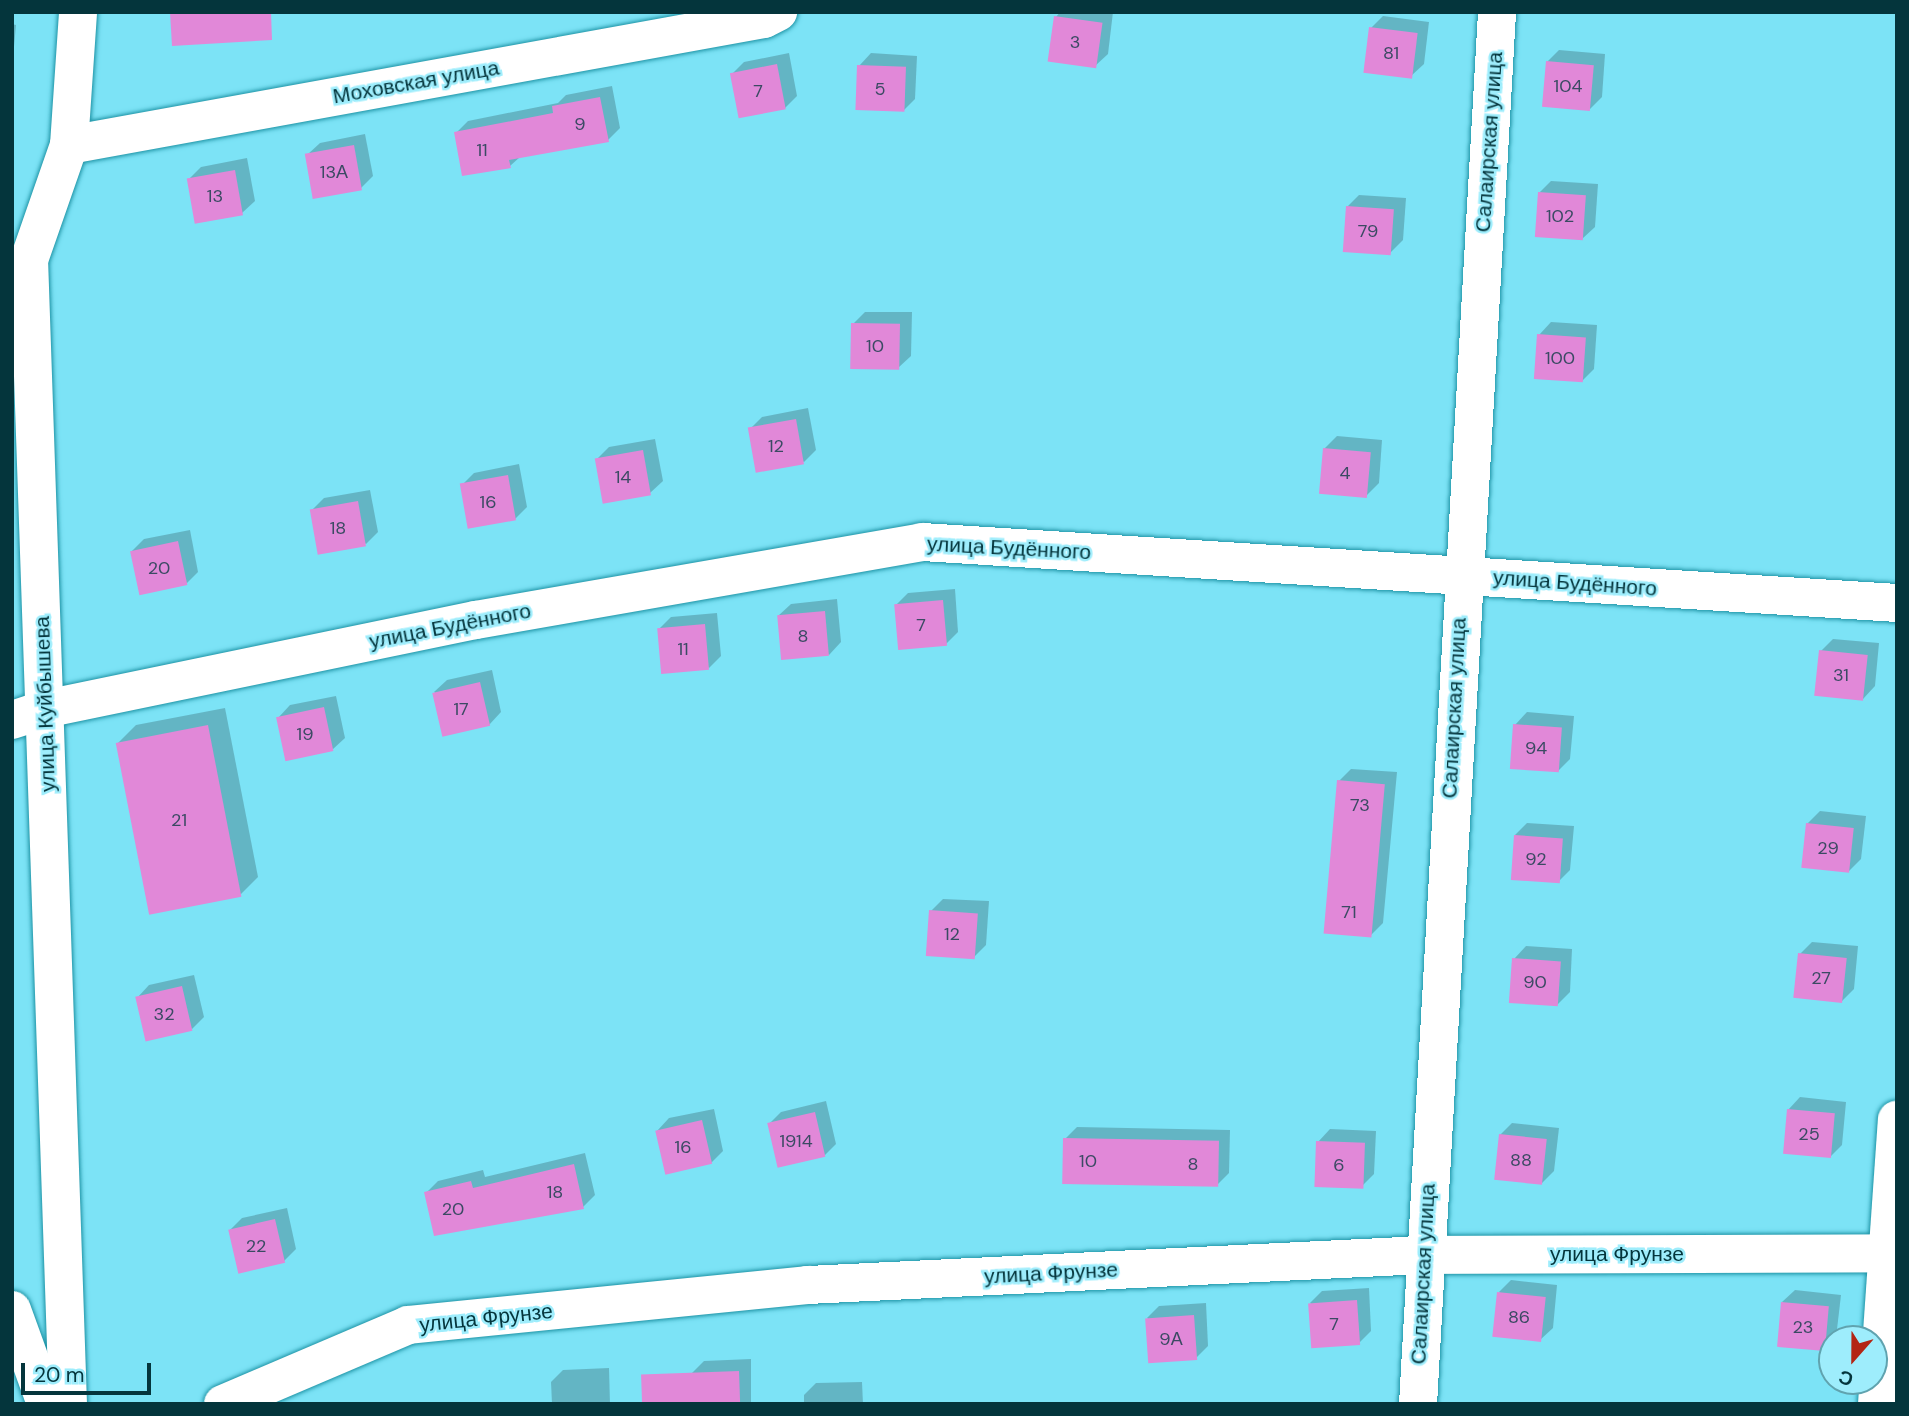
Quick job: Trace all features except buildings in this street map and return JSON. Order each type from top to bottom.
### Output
[{"type":"street","name":"улица Куйбышева","points":[[68,1404],[29,715],[21,255],[69,145],[78,12]]},
{"type":"street","name":"Салаирская улица","points":[[1418,1404],[1423,1255],[1461,576],[1497,12]]},
{"type":"street","name":"Моховская улица","points":[[69,145],[771,16]]},
{"type":"street","name":"улица Будённого","points":[[29,715],[476,620],[922,542],[1897,603]]},
{"type":"street","points":[[1877,1404],[1894,1254],[1897,1120]]},
{"type":"street","name":"улица Фрунзе","points":[[223,1404],[408,1325],[808,1285],[1423,1255],[1894,1254]]},
{"type":"street","points":[[12,1310],[46,1404]]}]
